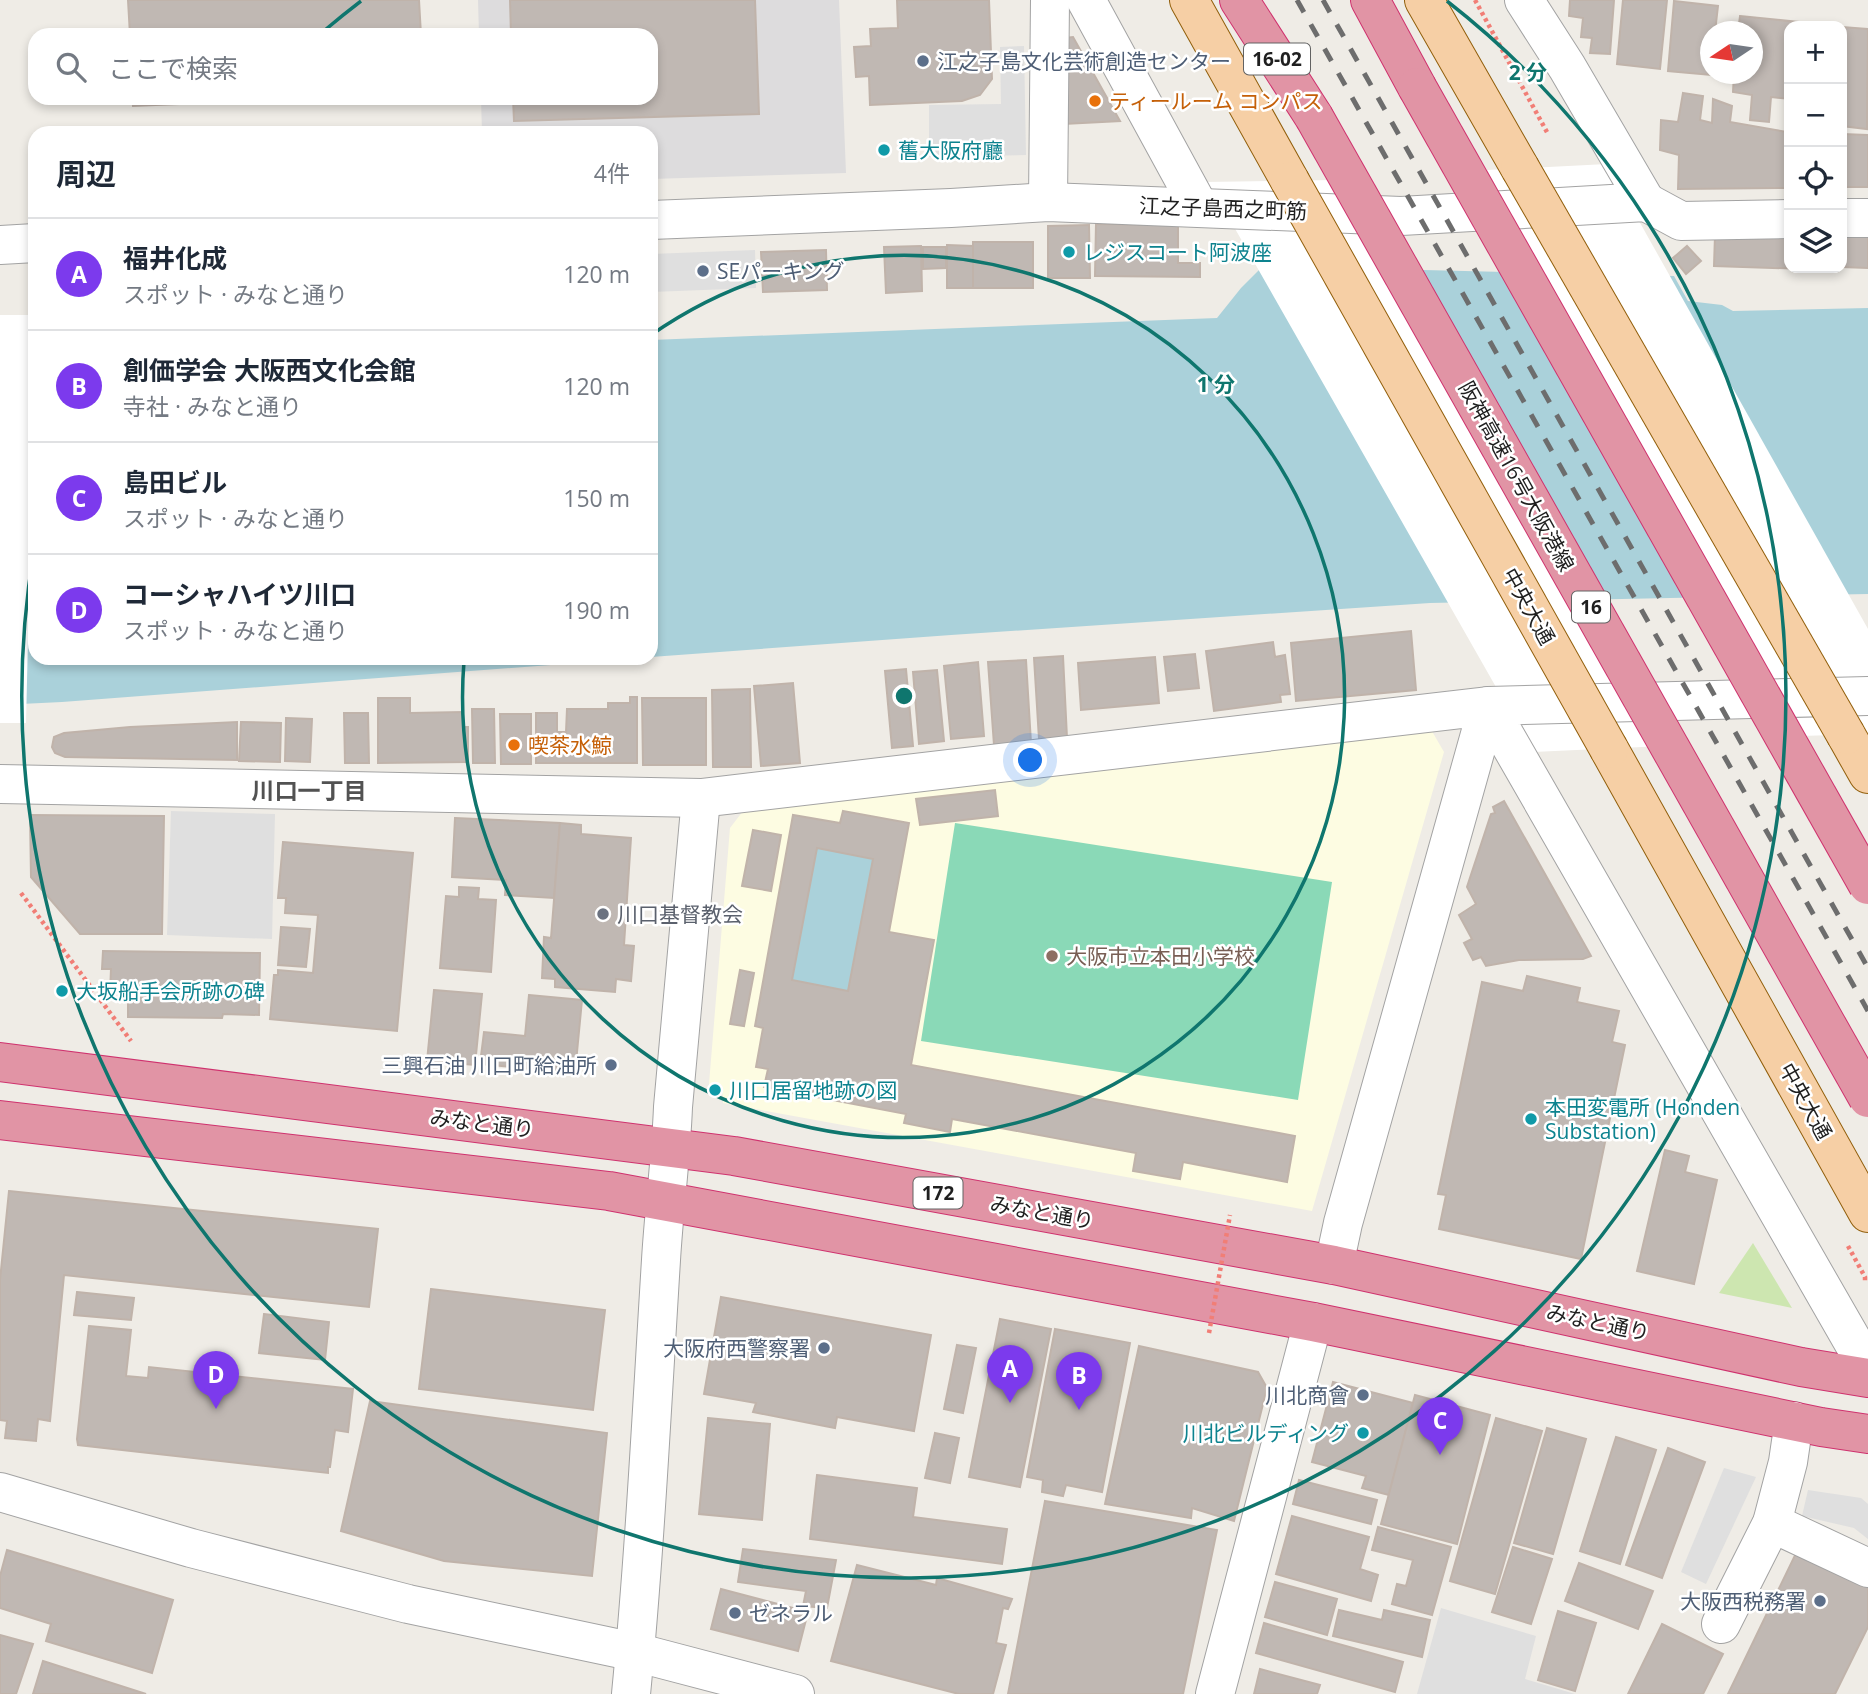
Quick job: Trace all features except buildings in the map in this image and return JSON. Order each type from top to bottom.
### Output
[{"type":"highway","name":"16-02","points":[[1240,0],[1314,117]]},
{"type":"highway","name":"阪神高速16号大阪港線","points":[[1249,0],[1868,1098]]},
{"type":"highway","points":[[1370,0],[1868,885]]},
{"type":"highway","points":[[1384,0],[1417,87]]},
{"type":"highway","name":"みなと通り","points":[[0,1062],[734,1156],[1334,1265],[1801,1367],[1868,1378]]},
{"type":"highway","points":[[0,1120],[609,1191],[1313,1322],[1868,1434]]},
{"type":"main road","name":"中央大通","points":[[1189,0],[1868,1213]]},
{"type":"main road","points":[[1424,0],[1868,774]]},
{"type":"street","points":[[1048,202],[1050,0]]},
{"type":"street","points":[[1086,0],[1199,207]]},
{"type":"street","points":[[1524,0],[1567,67],[1646,202],[1681,221],[1784,219]]},
{"type":"street","name":"江之子島西之町筋","points":[[658,220],[1048,202],[1401,216],[1646,202]]},
{"type":"street","points":[[1847,218],[1868,218]]},
{"type":"street","points":[[0,245],[28,243]]},
{"type":"street","points":[[0,784],[701,799],[1488,706],[1868,696]]},
{"type":"street","points":[[1334,1265],[1343,1223],[1488,706]]},
{"type":"street","points":[[1488,706],[1868,1368]]},
{"type":"street","points":[[631,1694],[645,1534],[661,1255],[701,799]]},
{"type":"street","points":[[1215,1694],[1313,1322]]},
{"type":"street","points":[[1721,1624],[1772,1522],[1788,1462],[1794,1421]]},
{"type":"street","points":[[0,1492],[191,1548],[408,1604],[635,1652],[795,1694]]},
{"type":"street","points":[[1772,1522],[1868,1568]]},
{"type":"path","points":[[1475,0],[1553,142]]},
{"type":"path","points":[[21,893],[138,1050]]},
{"type":"path","points":[[1209,1333],[1230,1215]]},
{"type":"shaded area","points":[[478,0],[839,0],[846,173],[658,179],[658,126],[482,126],[481,105],[658,105],[658,28],[479,28]]},
{"type":"shaded area","points":[[1024,46],[1026,155],[929,157],[929,105],[1001,104],[1000,47]]},
{"type":"shaded area","name":"SEパーキング","points":[[755,250],[756,288],[658,292],[658,254]]},
{"type":"shaded area","name":"大阪市立本田小学校","points":[[1429,726],[1444,752],[1312,1211],[723,1103],[722,1085],[709,1084],[730,828],[743,811]]},
{"type":"shaded area","points":[[171,811],[275,814],[272,939],[167,935]]},
{"type":"shaded area","points":[[1724,1468],[1756,1477],[1706,1584],[1681,1572]]},
{"type":"shaded area","points":[[1808,1490],[1861,1498],[1868,1504],[1868,1539],[1854,1528],[1802,1516]]},
{"type":"shaded area","points":[[1441,1608],[1536,1636],[1525,1679],[1575,1694],[1417,1694]]},
{"type":"green space","points":[[955,823],[1332,882],[1298,1100],[921,1041]]},
{"type":"green space","points":[[1753,1243],[1792,1308],[1719,1293]]},
{"type":"water","points":[[1263,266],[1674,276],[1688,301],[1722,305],[1733,311],[1868,308],[1868,594],[1430,603],[658,656],[658,340],[1217,318]]},
{"type":"water","points":[[28,327],[28,665],[551,665],[0,705],[0,330]]},
{"type":"water","points":[[817,848],[873,859],[848,991],[792,980]]},
{"type":"pier","points":[[1607,164],[1868,629],[1868,734],[1800,736],[1487,170]]},
{"type":"pier","points":[[1335,180],[1664,746],[1533,752],[1217,197],[1204,182]]},
{"type":"pier","points":[[0,315],[28,315],[26,723],[0,723]]},
{"type":"railway","points":[[1297,0],[1868,1011]]},
{"type":"railway","points":[[1323,0],[1868,968]]},
{"type":"place","name":"江之子島文化芸術創造センター","points":[[923,61]]},
{"type":"place","name":"ティールーム コンパス","points":[[1095,101]]},
{"type":"place","name":"𦾔大阪府廳","points":[[884,150]]},
{"type":"place","name":"レジスコート阿波座","points":[[1069,252]]},
{"type":"place","name":"SEパーキング","points":[[703,271]]},
{"type":"place","name":"喫茶水鯨","points":[[514,745]]},
{"type":"place","name":"川口基督教会","points":[[603,914]]},
{"type":"place","name":"大阪市立本田小学校","points":[[1052,956]]},
{"type":"place","name":"大坂船手会所跡の碑","points":[[62,991]]},
{"type":"place","name":"三興石油 川口町給油所","points":[[611,1065]]},
{"type":"place","name":"川口居留地跡の図","points":[[715,1090]]},
{"type":"place","name":"本田変電所 (Honden Substation)","points":[[1531,1119]]},
{"type":"place","name":"大阪府西警察署","points":[[824,1348]]},
{"type":"place","name":"川北商會","points":[[1363,1395]]},
{"type":"place","name":"福井化成","points":[[1010,1403]]},
{"type":"place","name":"コーシャハイツ川口","points":[[216,1409]]},
{"type":"place","name":"創価学会 大阪西文化会館","points":[[1079,1410]]},
{"type":"place","name":"川北ビルディング","points":[[1363,1433]]},
{"type":"place","name":"島田ビル","points":[[1440,1455]]},
{"type":"place","name":"大阪西税務署","points":[[1820,1601]]},
{"type":"place","name":"ゼネラル","points":[[735,1613]]},
{"type":"district","name":"川口一丁目","points":[[309,790]]}]
